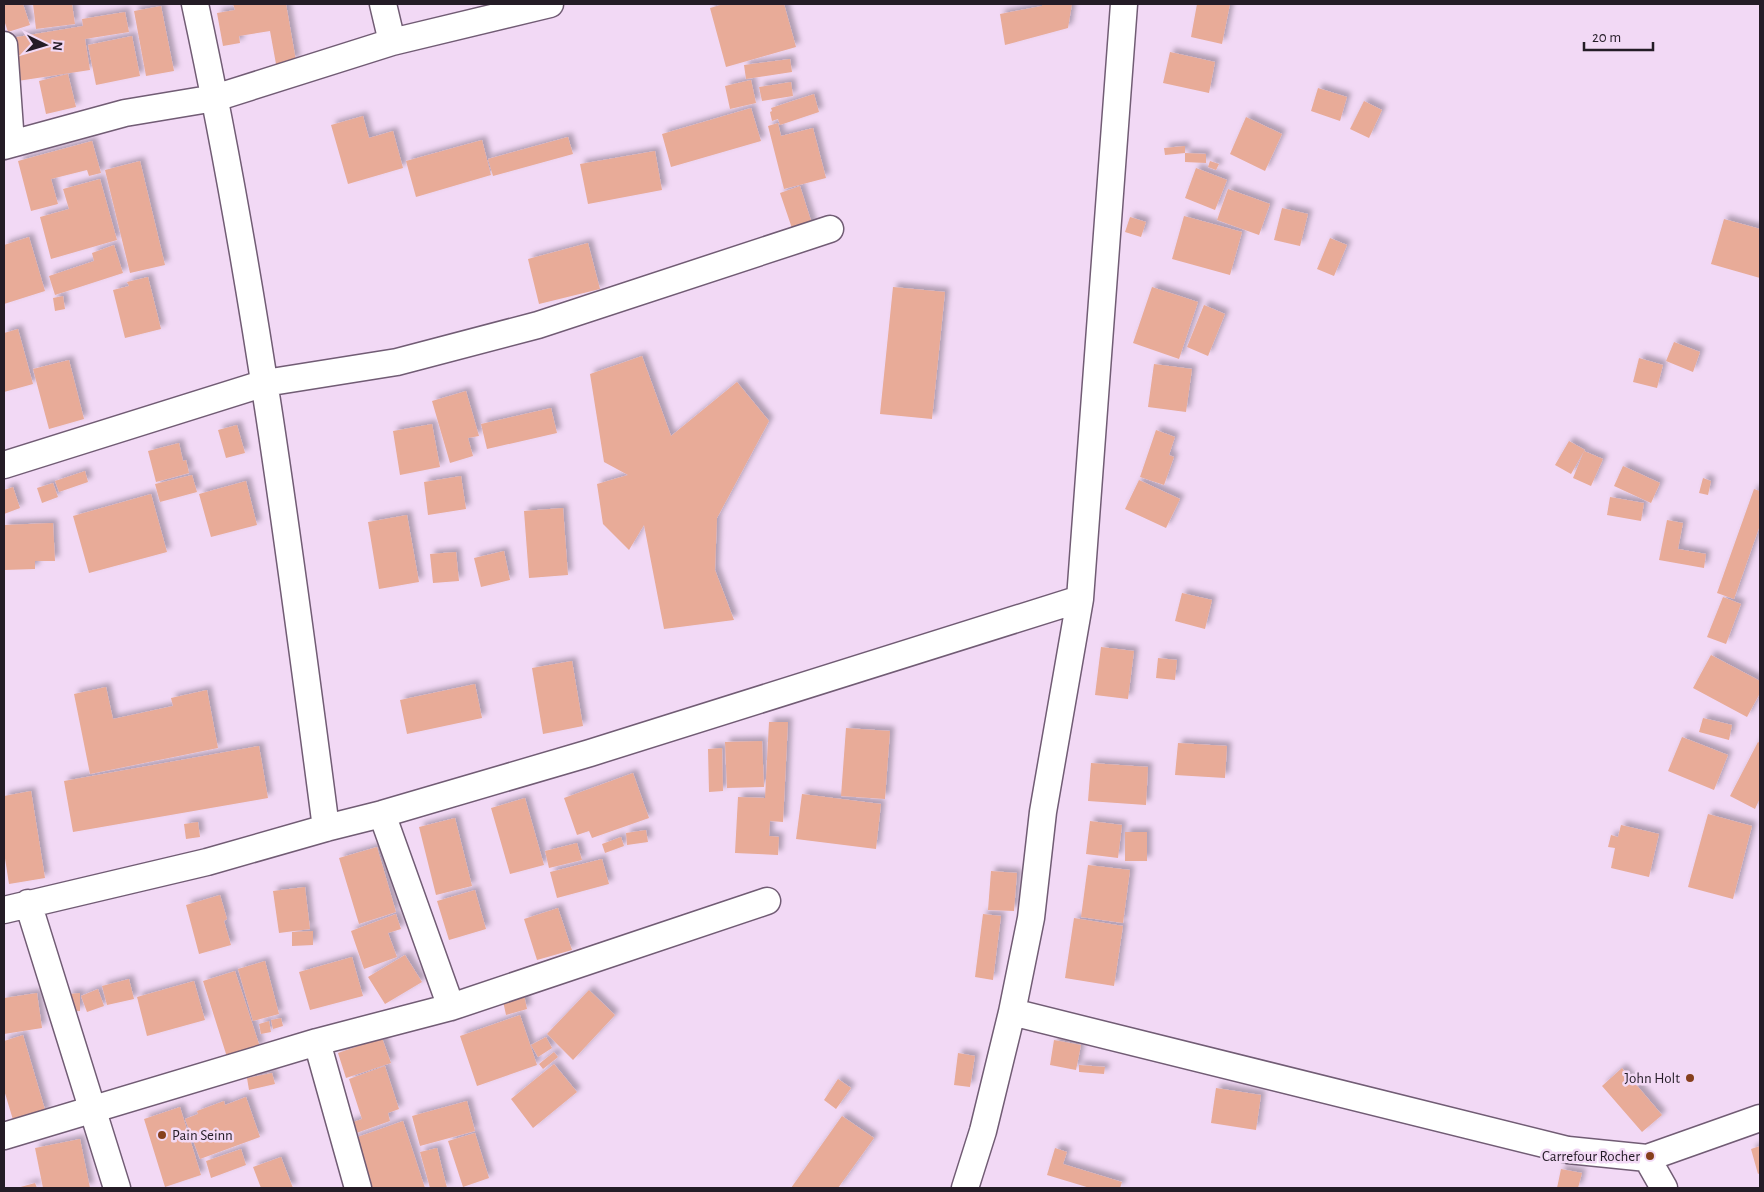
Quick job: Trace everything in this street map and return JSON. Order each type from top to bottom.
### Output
[{"type":"street","points":[[195,4],[215,98],[265,383],[292,568],[326,828]]},
{"type":"street","points":[[383,4],[392,42]]},
{"type":"street","points":[[4,46],[7,144],[125,113],[215,98],[392,42],[550,4]]},
{"type":"street","points":[[965,1188],[983,1132],[1012,1012],[1030,918],[1043,812],[1080,599],[1124,4]]},
{"type":"street","points":[[4,465],[265,383],[397,362],[538,325],[830,229]]},
{"type":"street","points":[[117,1188],[92,1109],[16,907],[206,862],[382,814],[590,753],[1080,599]]},
{"type":"street","points":[[382,814],[451,1007]]},
{"type":"street","points":[[4,1136],[317,1042],[451,1007],[768,902]]},
{"type":"street","points":[[1012,1012],[1568,1150],[1647,1158],[1760,1118]]},
{"type":"street","points":[[317,1042],[358,1188]]},
{"type":"street","points":[[1647,1158],[1664,1188]]},
{"type":"building","points":[[4,4],[23,4],[30,25],[8,32],[4,20]]},
{"type":"building","points":[[33,4],[72,4],[75,24],[36,29]]},
{"type":"building","points":[[233,4],[286,4],[296,61],[276,64],[270,31],[239,36],[240,43],[223,46],[217,13],[235,10]]},
{"type":"building","points":[[724,4],[784,4],[796,47],[726,67],[710,8]]},
{"type":"building","points":[[1042,4],[1072,4],[1068,28],[1005,45],[1000,14],[1042,6]]},
{"type":"building","points":[[1197,4],[1230,4],[1222,44],[1191,37]]},
{"type":"building","points":[[161,6],[174,71],[146,76],[134,11]]},
{"type":"building","points":[[125,12],[129,32],[85,39],[90,70],[11,82],[5,39],[83,26],[82,19]]},
{"type":"building","points":[[132,36],[140,76],[96,85],[88,45]]},
{"type":"building","points":[[1170,52],[1215,62],[1209,93],[1163,83]]},
{"type":"building","points":[[790,59],[792,72],[746,79],[744,65]]},
{"type":"building","points":[[68,74],[76,107],[46,114],[39,81]]},
{"type":"building","points":[[751,80],[756,103],[730,109],[725,86]]},
{"type":"building","points":[[791,82],[793,96],[762,101],[759,87]]},
{"type":"building","points":[[1318,88],[1347,97],[1340,121],[1311,111]]},
{"type":"building","points":[[814,94],[819,112],[780,125],[778,119],[772,121],[771,108]]},
{"type":"building","points":[[1364,101],[1382,110],[1369,138],[1350,129]]},
{"type":"building","points":[[751,108],[761,141],[671,167],[662,134]]},
{"type":"building","points":[[363,116],[369,138],[393,131],[403,168],[348,184],[331,125]]},
{"type":"building","points":[[1246,117],[1282,134],[1265,171],[1230,154]]},
{"type":"building","points":[[778,123],[781,136],[813,128],[826,178],[784,189],[768,126]]},
{"type":"building","points":[[568,137],[573,154],[493,176],[488,159]]},
{"type":"building","points":[[482,140],[491,175],[416,197],[406,161]]},
{"type":"building","points":[[92,141],[101,173],[89,176],[87,170],[51,179],[58,204],[31,211],[18,161]]},
{"type":"building","points":[[1185,146],[1185,153],[1165,155],[1164,148]]},
{"type":"building","points":[[655,151],[662,190],[588,204],[580,164]]},
{"type":"building","points":[[1185,153],[1206,154],[1206,163],[1185,162]]},
{"type":"building","points":[[140,161],[165,265],[130,273],[105,170]]},
{"type":"building","points":[[1210,161],[1219,164],[1216,170],[1208,167]]},
{"type":"building","points":[[1196,168],[1227,180],[1215,210],[1185,198]]},
{"type":"building","points":[[100,179],[117,240],[51,259],[40,217],[69,209],[63,189]]},
{"type":"building","points":[[800,186],[814,230],[795,237],[780,193]]},
{"type":"building","points":[[1228,189],[1270,204],[1259,235],[1217,220]]},
{"type":"building","points":[[1282,208],[1308,214],[1300,246],[1274,240]]},
{"type":"building","points":[[1184,216],[1242,232],[1230,275],[1172,259]]},
{"type":"building","points":[[1130,217],[1146,222],[1141,237],[1125,232]]},
{"type":"building","points":[[1724,219],[1760,229],[1760,278],[1711,264]]},
{"type":"building","points":[[29,237],[45,291],[4,304],[4,245]]},
{"type":"building","points":[[1330,238],[1347,245],[1334,276],[1317,269]]},
{"type":"building","points":[[588,243],[600,289],[539,304],[528,259]]},
{"type":"building","points":[[114,245],[123,273],[55,295],[49,276],[94,261],[92,253]]},
{"type":"building","points":[[148,277],[161,329],[125,338],[113,290],[129,286],[127,282]]},
{"type":"building","points":[[893,287],[945,292],[932,419],[880,414]]},
{"type":"building","points":[[1152,287],[1198,302],[1179,359],[1133,343]]},
{"type":"building","points":[[63,296],[65,309],[55,311],[53,298]]},
{"type":"building","points":[[1204,305],[1225,314],[1208,356],[1187,347]]},
{"type":"building","points":[[18,329],[33,384],[4,392],[4,333]]},
{"type":"building","points":[[1674,342],[1700,352],[1693,372],[1666,361]]},
{"type":"building","points":[[642,356],[671,436],[737,382],[769,421],[717,518],[715,570],[734,620],[664,629],[644,525],[629,550],[603,524],[597,484],[628,475],[604,462],[590,374]]},
{"type":"building","points":[[1639,358],[1663,365],[1657,388],[1633,382]]},
{"type":"building","points":[[69,360],[84,419],[49,429],[33,369]]},
{"type":"building","points":[[1154,364],[1192,369],[1186,412],[1148,407]]},
{"type":"building","points":[[466,391],[479,436],[468,438],[473,456],[450,463],[432,401]]},
{"type":"building","points":[[551,408],[557,433],[487,449],[481,424]]},
{"type":"building","points":[[432,424],[440,467],[400,475],[393,431]]},
{"type":"building","points":[[237,425],[245,453],[226,458],[218,430]]},
{"type":"building","points":[[1156,430],[1175,437],[1169,455],[1174,457],[1164,485],[1140,477]]},
{"type":"building","points":[[1569,441],[1585,450],[1571,474],[1555,465]]},
{"type":"building","points":[[179,443],[183,461],[186,460],[189,473],[156,482],[148,451]]},
{"type":"building","points":[[1584,451],[1603,459],[1591,486],[1573,478]]},
{"type":"building","points":[[1623,466],[1660,483],[1651,503],[1614,486]]},
{"type":"building","points":[[85,471],[88,482],[59,492],[55,481]]},
{"type":"building","points":[[192,475],[197,492],[160,502],[155,484]]},
{"type":"building","points":[[461,476],[466,509],[428,515],[424,482]]},
{"type":"building","points":[[1703,478],[1711,481],[1708,495],[1699,493]]},
{"type":"building","points":[[1139,480],[1180,499],[1166,528],[1125,509]]},
{"type":"building","points":[[246,481],[257,525],[211,537],[199,494]]},
{"type":"building","points":[[53,483],[58,497],[42,503],[37,488]]},
{"type":"building","points":[[13,487],[20,508],[4,514],[4,490]]},
{"type":"building","points":[[1754,489],[1760,491],[1760,525],[1734,599],[1717,593]]},
{"type":"building","points":[[151,494],[167,552],[89,573],[73,516]]},
{"type":"building","points":[[1610,497],[1644,503],[1641,521],[1607,515]]},
{"type":"building","points":[[563,508],[568,575],[529,578],[524,511]]},
{"type":"building","points":[[407,515],[419,582],[379,589],[368,522]]},
{"type":"building","points":[[1667,520],[1683,523],[1678,549],[1706,554],[1704,568],[1659,560]]},
{"type":"building","points":[[53,523],[55,561],[35,561],[35,569],[4,570],[4,525]]},
{"type":"building","points":[[504,551],[510,580],[481,587],[474,558]]},
{"type":"building","points":[[456,552],[459,581],[433,583],[430,554]]},
{"type":"building","points":[[1182,593],[1212,600],[1205,629],[1175,621]]},
{"type":"building","points":[[1723,597],[1741,604],[1726,644],[1707,637]]},
{"type":"building","points":[[1101,647],[1134,651],[1128,699],[1095,695]]},
{"type":"building","points":[[1711,655],[1760,681],[1760,693],[1747,717],[1693,688]]},
{"type":"building","points":[[1158,658],[1177,660],[1175,680],[1156,678]]},
{"type":"building","points":[[572,661],[583,726],[543,734],[532,668]]},
{"type":"building","points":[[475,684],[482,718],[407,734],[400,700]]},
{"type":"building","points":[[106,687],[113,719],[173,706],[171,698],[207,690],[218,748],[90,774],[74,694]]},
{"type":"building","points":[[1703,718],[1732,725],[1729,740],[1699,732]]},
{"type":"building","points":[[769,722],[788,722],[783,822],[770,821],[769,836],[779,837],[778,855],[735,853],[738,797],[765,798]]},
{"type":"building","points":[[846,728],[890,731],[885,799],[841,796]]},
{"type":"building","points":[[1682,737],[1728,755],[1714,790],[1668,771]]},
{"type":"building","points":[[762,741],[764,787],[727,788],[725,742]]},
{"type":"building","points":[[1758,742],[1760,743],[1760,798],[1755,809],[1730,796]]},
{"type":"building","points":[[1178,743],[1227,746],[1225,778],[1175,775]]},
{"type":"building","points":[[259,746],[268,798],[73,832],[64,781]]},
{"type":"building","points":[[722,748],[723,791],[709,792],[708,749]]},
{"type":"building","points":[[1091,763],[1148,767],[1146,805],[1088,801]]},
{"type":"building","points":[[633,773],[649,818],[592,838],[589,831],[577,835],[564,798]]},
{"type":"building","points":[[31,791],[45,878],[9,884],[4,852],[4,796]]},
{"type":"building","points":[[802,794],[881,804],[876,849],[796,839]]},
{"type":"building","points":[[525,798],[544,865],[510,874],[491,808]]},
{"type":"building","points":[[1708,814],[1752,826],[1733,899],[1688,887]]},
{"type":"building","points":[[455,818],[472,886],[436,895],[419,827]]},
{"type":"building","points":[[1090,821],[1122,825],[1118,858],[1086,854]]},
{"type":"building","points":[[198,822],[200,837],[186,839],[184,824]]},
{"type":"building","points":[[1621,825],[1659,834],[1649,877],[1611,868],[1615,848],[1608,847],[1611,835],[1618,837]]},
{"type":"building","points":[[646,830],[648,842],[627,845],[626,833]]},
{"type":"building","points":[[1125,832],[1147,832],[1147,861],[1125,861]]},
{"type":"building","points":[[621,837],[624,846],[605,853],[602,844]]},
{"type":"building","points":[[577,843],[582,860],[549,868],[545,851]]},
{"type":"building","points":[[377,847],[396,912],[359,924],[339,858]]},
{"type":"building","points":[[602,859],[609,884],[557,898],[550,872]]},
{"type":"building","points":[[1088,865],[1130,870],[1123,923],[1081,917]]},
{"type":"building","points":[[991,871],[1017,873],[1014,911],[988,910]]},
{"type":"building","points":[[305,887],[310,929],[279,933],[273,891]]},
{"type":"building","points":[[475,890],[486,929],[449,940],[437,901]]},
{"type":"building","points":[[220,895],[227,919],[224,921],[231,945],[199,954],[186,905]]},
{"type":"building","points":[[558,908],[572,950],[537,960],[524,919]]},
{"type":"building","points":[[396,914],[401,929],[388,933],[397,957],[364,969],[351,931]]},
{"type":"building","points":[[983,914],[1001,916],[993,980],[975,977]]},
{"type":"building","points":[[1074,918],[1123,926],[1114,986],[1065,978]]},
{"type":"building","points":[[313,931],[313,945],[292,946],[292,932]]},
{"type":"building","points":[[405,955],[422,982],[385,1004],[368,977]]},
{"type":"building","points":[[352,957],[363,996],[310,1010],[299,972]]},
{"type":"building","points":[[265,961],[279,1014],[253,1021],[238,969]]},
{"type":"building","points":[[235,971],[260,1047],[227,1057],[203,981]]},
{"type":"building","points":[[129,979],[134,999],[107,1005],[102,986]]},
{"type":"building","points":[[194,981],[205,1020],[147,1036],[137,997]]},
{"type":"building","points":[[98,989],[104,1006],[87,1012],[81,996]]},
{"type":"building","points":[[589,990],[615,1015],[573,1060],[547,1034]]},
{"type":"building","points":[[37,993],[42,1028],[4,1034],[4,998]]},
{"type":"building","points":[[80,993],[80,1011],[68,1012],[68,994]]},
{"type":"building","points":[[524,995],[527,1009],[506,1015],[503,1001]]},
{"type":"building","points":[[520,1015],[537,1065],[477,1086],[460,1036]]},
{"type":"building","points":[[281,1018],[283,1026],[273,1029],[271,1020]]},
{"type":"building","points":[[269,1021],[271,1032],[261,1034],[259,1024]]},
{"type":"building","points":[[23,1035],[46,1113],[14,1123],[4,1090],[4,1041]]},
{"type":"building","points":[[546,1037],[552,1048],[538,1057],[531,1045]]},
{"type":"building","points":[[382,1038],[391,1063],[346,1078],[338,1053]]},
{"type":"building","points":[[1054,1040],[1081,1045],[1076,1070],[1050,1065]]},
{"type":"building","points":[[554,1052],[558,1057],[543,1069],[539,1064]]},
{"type":"building","points":[[958,1053],[975,1056],[970,1087],[954,1085]]},
{"type":"building","points":[[554,1064],[577,1092],[533,1128],[511,1099]]},
{"type":"building","points":[[1079,1065],[1105,1067],[1104,1074],[1079,1072]]},
{"type":"building","points":[[385,1066],[399,1109],[388,1113],[390,1121],[348,1136],[344,1125],[362,1119],[349,1079]]},
{"type":"building","points":[[1622,1068],[1662,1115],[1642,1132],[1602,1086]]},
{"type":"building","points":[[272,1073],[275,1084],[249,1090],[247,1078]]},
{"type":"building","points":[[838,1079],[851,1088],[836,1109],[824,1100]]},
{"type":"building","points":[[1216,1088],[1261,1095],[1256,1130],[1211,1123]]},
{"type":"building","points":[[246,1097],[260,1137],[200,1159],[185,1119],[198,1114],[197,1111],[224,1101],[225,1105]]},
{"type":"building","points":[[467,1101],[475,1131],[420,1146],[412,1116]]},
{"type":"building","points":[[180,1107],[201,1175],[165,1187],[144,1119]]},
{"type":"building","points":[[842,1116],[874,1138],[838,1188],[791,1188]]},
{"type":"building","points":[[403,1121],[425,1188],[368,1188],[352,1139]]},
{"type":"building","points":[[475,1133],[489,1178],[463,1187],[448,1141]]},
{"type":"building","points":[[80,1139],[90,1188],[43,1188],[35,1148]]},
{"type":"building","points":[[1760,1146],[1760,1173],[1758,1174],[1751,1149]]},
{"type":"building","points":[[437,1148],[447,1188],[430,1188],[420,1152]]},
{"type":"building","points":[[1055,1148],[1067,1152],[1063,1164],[1122,1182],[1120,1188],[1090,1188],[1047,1175]]},
{"type":"building","points":[[241,1149],[246,1165],[211,1178],[206,1161]]},
{"type":"building","points":[[281,1157],[293,1188],[261,1188],[253,1167]]},
{"type":"building","points":[[1561,1169],[1582,1173],[1578,1188],[1557,1188]]},
{"type":"building","points":[[35,1183],[37,1188],[17,1188]]},
{"type":"place","name":"John Holt","points":[[1690,1078]]},
{"type":"place","name":"Pain Seinn","points":[[162,1135]]},
{"type":"place","name":"Carrefour Rocher","points":[[1650,1156]]}]
